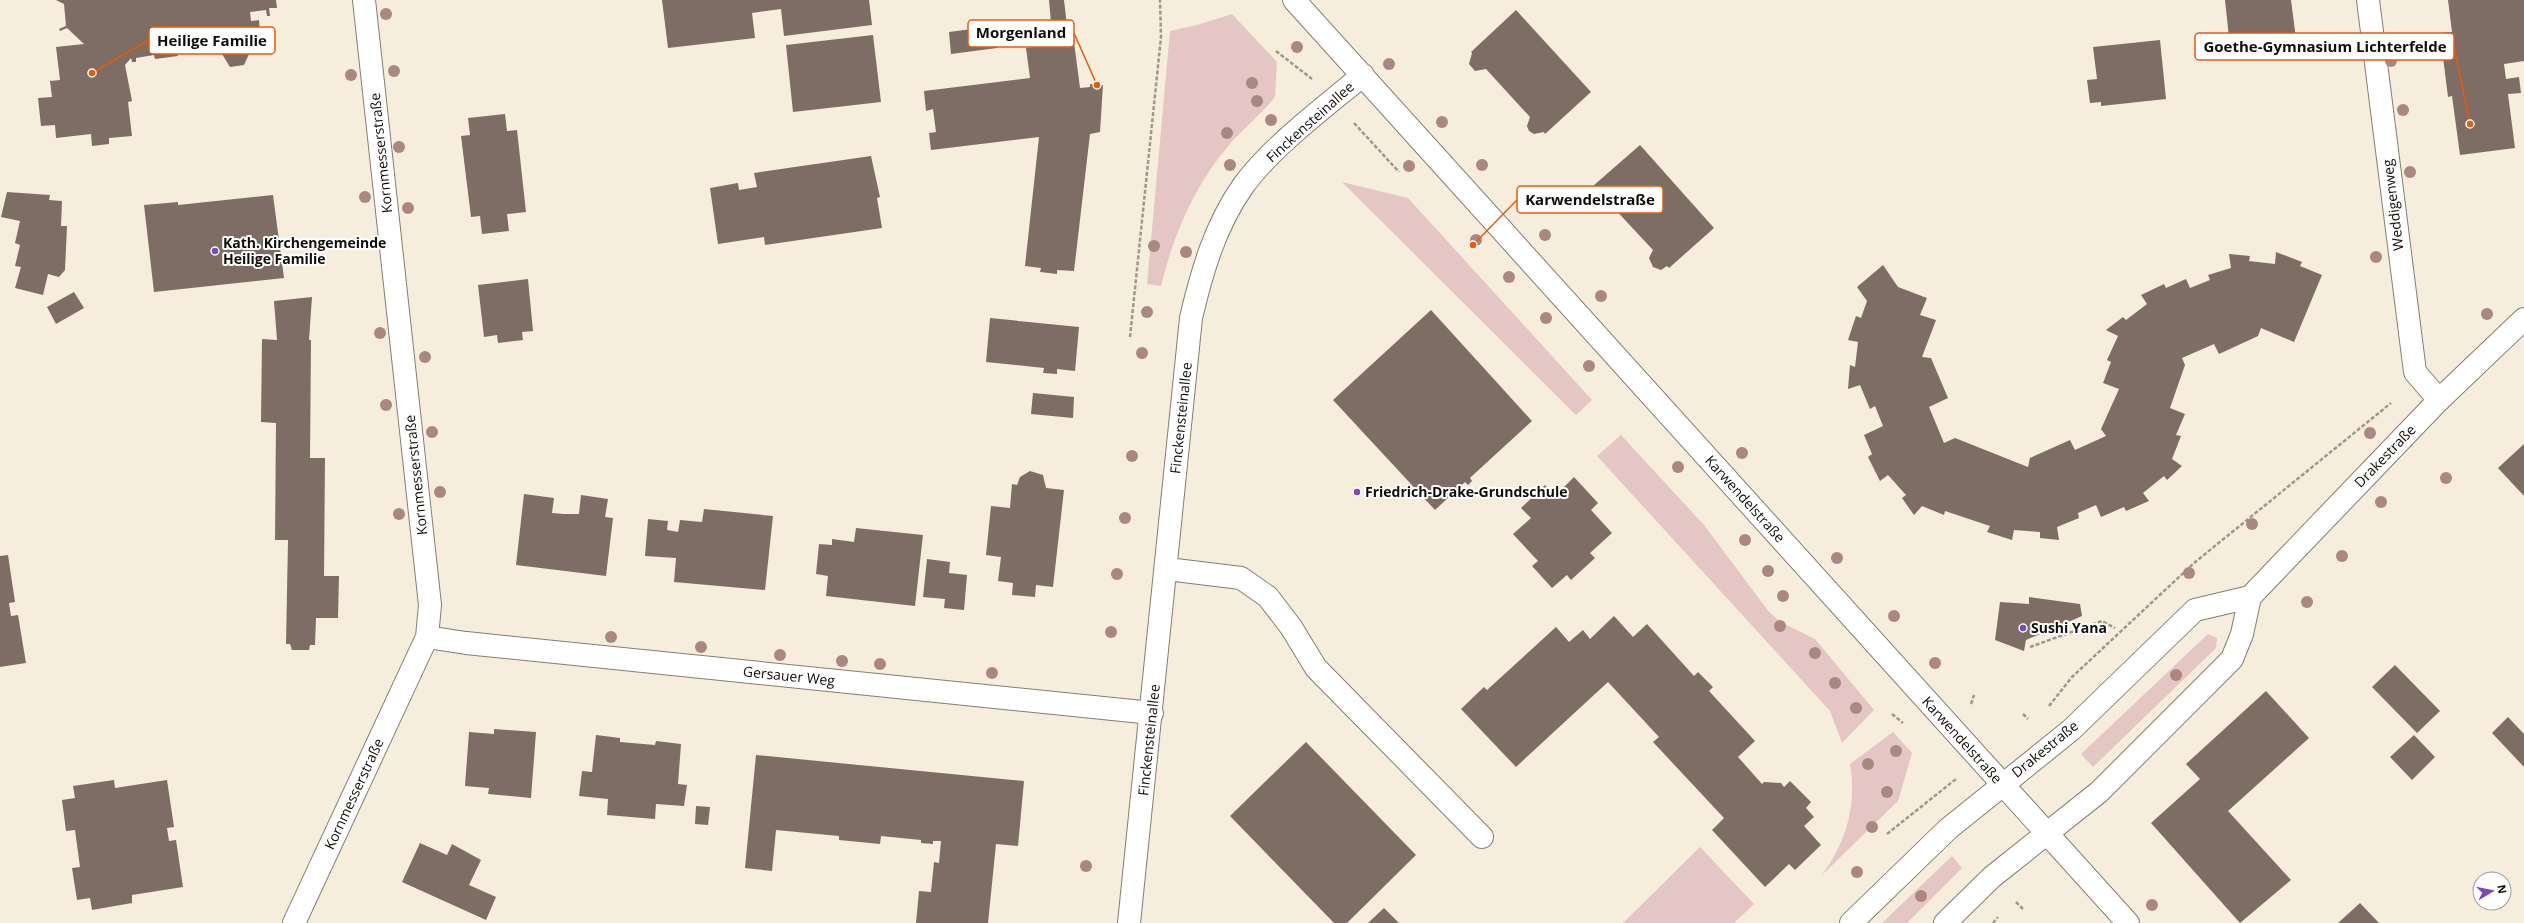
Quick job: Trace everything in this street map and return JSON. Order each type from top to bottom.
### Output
[{"type":"street","name":"Kornmesserstraße","points":[[294,923],[427,637],[430,605],[364,0]]},
{"type":"street","name":"Finckensteinallee","points":[[1129,923],[1152,714],[1191,318],[1204,264],[1219,228],[1244,186],[1273,153],[1363,74],[1294,0]]},
{"type":"street","name":"Weddigenweg","points":[[2368,0],[2415,372],[2439,400]]},
{"type":"street","name":"Karwendelstraße","points":[[1363,74],[2046,834],[2128,923]]},
{"type":"street","name":"Drakestraße","points":[[1851,923],[1948,829],[2071,730],[2195,610],[2250,596],[2439,400],[2524,319]]},
{"type":"street","points":[[1166,569],[1241,578],[1268,597],[1292,627],[1316,668],[1482,836]]},
{"type":"street","points":[[1945,923],[1992,877],[2099,792],[2232,659],[2242,634],[2250,596]]},
{"type":"street","name":"Gersauer Weg","points":[[427,637],[466,643],[1152,714]]},
{"type":"path","points":[[1130,337],[1161,37],[1160,0]]},
{"type":"path","points":[[1276,51],[1308,75]]},
{"type":"path","points":[[1384,153],[1399,172]]},
{"type":"path","points":[[2045,710],[2072,677],[2194,563],[2397,398]]},
{"type":"path","points":[[2030,647],[2102,621],[2115,628]]},
{"type":"path","points":[[2023,714],[2028,719]]},
{"type":"path","points":[[1887,834],[1913,815]]},
{"type":"path","points":[[2016,902],[2023,908]]},
{"type":"shaded area","points":[[1232,14],[1277,62],[1275,96],[1268,106],[1229,145],[1206,177],[1187,211],[1179,230],[1161,286],[1147,284],[1170,31],[1197,25]]},
{"type":"shaded area","points":[[1342,182],[1408,198],[1592,400],[1576,415]]},
{"type":"shaded area","points":[[1621,435],[1704,525],[1769,612],[1781,622],[1815,639],[1874,710],[1842,743],[1830,711],[1597,456]]},
{"type":"shaded area","points":[[2208,634],[2217,638],[2216,648],[2093,767],[2081,754]]},
{"type":"shaded area","points":[[1893,732],[1912,753],[1898,801],[1821,876],[1837,850],[1848,823],[1852,795],[1850,764]]},
{"type":"shaded area","points":[[1700,847],[1754,904],[1734,923],[1623,923]]},
{"type":"shaded area","points":[[1952,856],[1962,868],[1907,923],[1882,923]]},
{"type":"building","points":[[56,0],[276,0],[277,8],[269,8],[270,16],[267,16],[266,10],[250,12],[251,21],[259,20],[261,42],[255,42],[255,47],[247,48],[250,52],[244,65],[230,67],[222,54],[224,51],[221,47],[202,49],[203,54],[199,54],[199,49],[177,52],[178,56],[155,59],[154,55],[136,58],[136,62],[132,62],[131,58],[125,65],[132,101],[128,102],[132,136],[109,138],[109,144],[92,146],[91,134],[56,138],[55,125],[41,126],[38,98],[52,97],[50,81],[60,80],[56,47],[84,44],[67,28],[60,31],[59,29],[66,26],[64,4]]},
{"type":"building","points":[[662,0],[869,0],[872,25],[784,36],[781,9],[752,13],[755,38],[668,48]]},
{"type":"building","points":[[1049,0],[1064,0],[1069,43],[1074,42],[1080,88],[1090,87],[1090,84],[1103,85],[1100,132],[1090,134],[1074,271],[1057,270],[1057,274],[1040,272],[1041,268],[1025,266],[1039,137],[931,150],[929,133],[936,132],[933,109],[926,111],[924,91],[1030,78],[1026,48],[1053,45]]},
{"type":"building","points":[[2225,0],[2291,0],[2296,39],[2230,47]]},
{"type":"building","points":[[2448,0],[2524,0],[2524,61],[2504,64],[2506,79],[2519,77],[2521,93],[2508,94],[2515,148],[2460,155],[2452,96],[2448,97],[2440,33],[2452,32]]},
{"type":"building","points":[[1516,10],[1591,92],[1545,134],[1544,132],[1534,134],[1529,131],[1527,126],[1530,117],[1486,69],[1475,71],[1469,64],[1471,52]]},
{"type":"building","points":[[995,26],[997,48],[951,54],[949,32]]},
{"type":"building","points":[[873,35],[881,102],[793,112],[786,45]]},
{"type":"building","points":[[2160,40],[2166,99],[2101,106],[2101,102],[2090,103],[2087,80],[2097,79],[2093,47]]},
{"type":"building","points":[[505,114],[507,131],[517,130],[526,212],[507,214],[509,231],[482,234],[480,216],[471,217],[461,136],[470,135],[468,118]]},
{"type":"building","points":[[1640,145],[1714,228],[1669,268],[1667,266],[1661,270],[1653,267],[1649,258],[1653,250],[1611,205],[1601,208],[1592,200],[1596,189],[1593,186]]},
{"type":"building","points":[[871,156],[880,197],[877,198],[882,228],[765,245],[764,237],[718,244],[710,188],[738,183],[739,190],[757,187],[754,173]]},
{"type":"building","points":[[7,192],[50,195],[49,200],[62,201],[61,226],[67,226],[65,270],[59,277],[48,274],[43,295],[15,288],[21,267],[15,266],[20,245],[15,243],[20,221],[1,217]]},
{"type":"building","name":"Kath. Kirchengemeinde Heilige Familie","points":[[273,195],[284,278],[154,292],[144,205],[178,202],[178,205]]},
{"type":"building","points":[[2276,252],[2302,262],[2300,266],[2322,275],[2294,342],[2261,328],[2258,336],[2219,354],[2214,344],[2182,358],[2185,365],[2170,408],[2185,414],[2176,435],[2181,436],[2172,459],[2182,466],[2167,480],[2164,476],[2143,493],[2149,501],[2126,511],[2124,507],[2101,517],[2096,505],[2078,513],[2079,518],[2057,527],[2059,540],[2040,538],[2040,532],[2014,530],[2012,540],[1987,532],[1990,526],[1945,511],[1944,515],[1922,506],[1914,515],[1902,498],[1906,495],[1888,475],[1880,481],[1868,457],[1872,454],[1864,435],[1883,426],[1875,406],[1870,409],[1860,385],[1848,389],[1850,365],[1855,367],[1858,342],[1848,340],[1856,316],[1861,318],[1867,301],[1857,287],[1883,265],[1898,287],[1927,298],[1920,315],[1936,320],[1922,357],[1931,358],[1948,398],[1929,407],[1944,443],[1955,438],[2028,467],[2030,458],[2070,440],[2075,450],[2106,436],[2101,429],[2119,389],[2103,383],[2111,362],[2107,360],[2118,336],[2106,330],[2123,317],[2126,320],[2147,304],[2141,295],[2164,284],[2166,288],[2186,279],[2190,288],[2210,280],[2208,275],[2231,268],[2229,254],[2250,256],[2249,261],[2275,264]]},
{"type":"building","points":[[528,279],[533,331],[522,332],[523,340],[498,343],[497,335],[484,337],[478,285]]},
{"type":"building","points":[[74,292],[84,308],[56,324],[47,307]]},
{"type":"building","points":[[312,297],[309,340],[311,340],[310,458],[325,458],[324,576],[339,576],[338,618],[316,618],[315,645],[310,645],[309,650],[292,650],[290,644],[286,644],[288,540],[275,540],[276,423],[261,422],[262,339],[277,340],[274,301]]},
{"type":"building","points":[[1431,310],[1532,421],[1470,478],[1472,481],[1468,485],[1465,482],[1435,510],[1333,400]]},
{"type":"building","points":[[990,318],[1079,327],[1075,371],[1057,369],[1057,374],[1043,373],[1044,368],[986,362]]},
{"type":"building","points":[[1033,393],[1074,397],[1073,418],[1031,414]]},
{"type":"building","points":[[2524,444],[2524,496],[2498,468]]},
{"type":"building","points":[[1030,471],[1043,475],[1046,488],[1064,490],[1053,587],[1036,585],[1035,597],[1012,595],[1013,583],[998,581],[1001,557],[986,555],[991,506],[1010,508],[1012,484],[1017,485],[1020,477]]},
{"type":"building","points":[[1574,477],[1598,503],[1591,510],[1612,533],[1590,553],[1595,558],[1571,580],[1567,575],[1552,588],[1532,566],[1538,561],[1513,534],[1531,518],[1521,508],[1545,485],[1555,496]]},
{"type":"building","points":[[524,494],[554,498],[552,513],[564,514],[579,514],[581,495],[608,499],[605,517],[613,518],[606,576],[516,565]]},
{"type":"building","points":[[704,509],[773,516],[765,590],[674,582],[676,558],[645,556],[648,519],[668,521],[667,530],[678,532],[680,520],[702,522]]},
{"type":"building","points":[[856,528],[923,535],[915,606],[826,596],[828,576],[816,574],[819,544],[832,545],[832,539],[854,542]]},
{"type":"building","points":[[8,555],[15,602],[9,603],[11,616],[18,615],[26,663],[0,667],[0,556]]},
{"type":"building","points":[[927,559],[950,562],[949,573],[967,575],[964,610],[944,608],[945,599],[923,597]]},
{"type":"building","points":[[2029,597],[2080,604],[2082,616],[2026,640],[2024,651],[1995,640],[2000,602],[2029,604]]},
{"type":"building","points":[[1614,616],[1633,637],[1647,624],[1694,676],[1698,672],[1713,687],[1709,691],[1755,741],[1738,757],[1762,784],[1764,782],[1781,783],[1784,787],[1790,781],[1811,802],[1806,808],[1814,817],[1804,826],[1821,845],[1795,870],[1789,864],[1765,887],[1712,830],[1724,818],[1653,742],[1659,737],[1608,682],[1516,767],[1461,709],[1484,687],[1487,690],[1556,627],[1569,642],[1583,630],[1590,639]]},
{"type":"building","points":[[2395,665],[2440,711],[2417,733],[2372,687]]},
{"type":"building","points":[[2266,691],[2309,738],[2228,811],[2291,880],[2240,923],[2151,823],[2200,779],[2186,764]]},
{"type":"building","points":[[2508,717],[2524,734],[2524,767],[2492,733]]},
{"type":"building","points":[[494,729],[536,732],[531,798],[488,794],[489,788],[465,786],[469,732],[494,734]]},
{"type":"building","points":[[596,735],[620,738],[620,742],[655,745],[656,741],[681,744],[678,784],[687,785],[684,806],[656,804],[655,819],[607,815],[608,799],[579,796],[582,771],[592,772]]},
{"type":"building","points":[[2414,735],[2435,757],[2412,780],[2390,757]]},
{"type":"building","points":[[1306,742],[1416,855],[1347,923],[1334,923],[1230,816]]},
{"type":"building","points":[[756,755],[1024,781],[1018,846],[996,844],[988,923],[916,923],[919,891],[931,892],[934,862],[939,863],[941,841],[933,841],[933,844],[921,843],[921,840],[881,836],[880,844],[839,840],[839,836],[776,830],[772,871],[745,868]]},
{"type":"building","points":[[114,780],[115,788],[167,780],[174,827],[167,828],[169,841],[176,840],[183,887],[132,895],[132,903],[92,910],[90,898],[77,900],[72,868],[80,867],[75,830],[66,831],[62,800],[75,798],[73,786]]},
{"type":"building","points":[[696,806],[710,807],[708,825],[695,824]]},
{"type":"building","points":[[420,843],[447,855],[452,844],[481,860],[469,885],[496,897],[486,920],[402,882]]},
{"type":"building","points":[[2360,903],[2379,923],[2338,923]]},
{"type":"building","points":[[1384,908],[1399,923],[1368,923]]},
{"type":"place","name":"Heilige Familie","points":[[92,73]]},
{"type":"place","name":"Morgenland","points":[[1097,85]]},
{"type":"place","name":"Goethe-Gymnasium Lichterfelde","points":[[2470,124]]},
{"type":"place","name":"Karwendelstraße","points":[[1473,245]]},
{"type":"place","name":"Kath. Kirchengemeinde Heilige Familie","points":[[215,251]]},
{"type":"place","name":"Friedrich-Drake-Grundschule","points":[[1357,492]]},
{"type":"place","name":"Sushi Yana","points":[[2023,628]]}]
